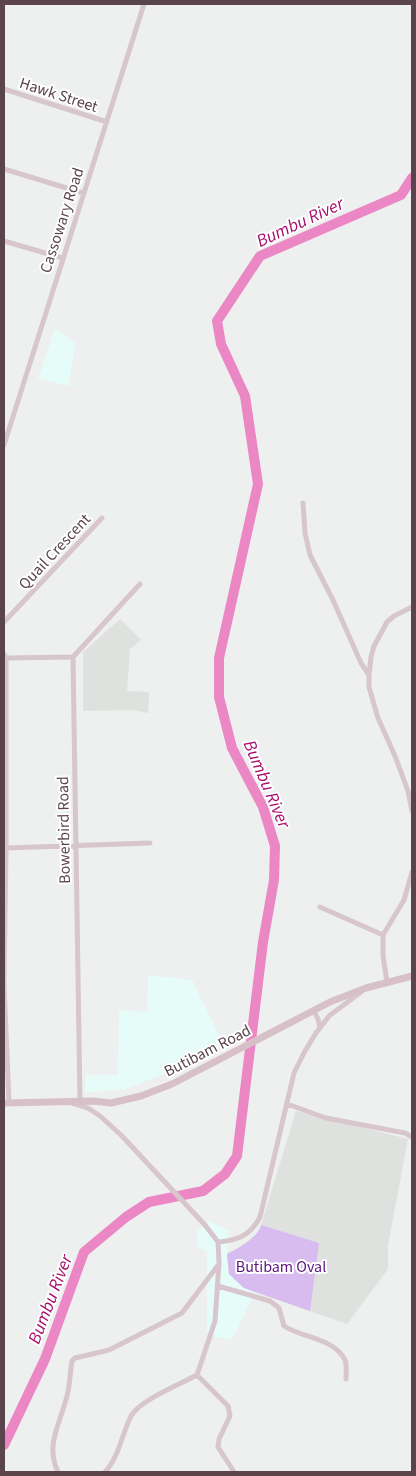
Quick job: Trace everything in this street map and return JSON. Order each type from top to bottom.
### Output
[{"type":"main road","name":"Butibam Road","points":[[6,1103],[111,1102],[140,1096],[172,1084],[313,1010],[366,988],[412,976]]},
{"type":"street","name":"Cassowary Road","points":[[4,445],[144,4]]},
{"type":"street","name":"Hawk Street","points":[[4,89],[107,122]]},
{"type":"street","points":[[4,169],[83,193]]},
{"type":"street","points":[[4,241],[62,258]]},
{"type":"street","points":[[303,503],[305,534],[310,555],[333,600],[361,663],[369,675]]},
{"type":"street","name":"Quail Crescent","points":[[4,622],[102,518]]},
{"type":"street","points":[[6,1103],[4,984],[6,848],[5,656],[73,657],[140,584]]},
{"type":"street","points":[[412,607],[394,616],[388,622],[370,657],[369,675],[369,687],[378,718],[405,782],[412,811]]},
{"type":"street","name":"Bowerbird Road","points":[[73,657],[80,1102]]},
{"type":"street","points":[[6,848],[76,844],[150,843]]},
{"type":"street","points":[[387,982],[383,956],[383,935],[404,900],[412,872]]},
{"type":"street","points":[[320,907],[383,935]]},
{"type":"street","points":[[218,1242],[235,1241],[256,1226],[260,1217],[294,1073],[305,1051],[330,1016],[366,988]]},
{"type":"street","points":[[313,1010],[320,1028]]},
{"type":"street","points":[[67,1102],[88,1108],[121,1135],[205,1225],[218,1242],[219,1264],[215,1321],[197,1375],[140,1405],[132,1415],[118,1449],[104,1472]]},
{"type":"street","points":[[287,1104],[326,1118],[412,1137]]},
{"type":"street","points":[[58,1472],[52,1460],[52,1445],[67,1394],[72,1361],[75,1358],[108,1350],[182,1313],[219,1264]]},
{"type":"street","points":[[218,1286],[270,1301],[279,1308],[284,1326],[291,1331],[322,1342],[339,1352],[346,1362],[346,1380]]},
{"type":"street","points":[[197,1375],[228,1406],[230,1416],[219,1440],[218,1447],[234,1472]]},
{"type":"shaded area","points":[[55,329],[75,343],[69,386],[38,379]]},
{"type":"shaded area","points":[[120,619],[141,640],[130,649],[127,691],[149,692],[148,713],[132,710],[83,711],[83,652]]},
{"type":"shaded area","points":[[148,975],[192,980],[224,1045],[172,1071],[125,1089],[85,1093],[86,1075],[118,1075],[119,1010],[147,1012]]},
{"type":"shaded area","points":[[296,1111],[408,1139],[388,1245],[388,1269],[347,1324],[244,1288],[229,1274],[227,1254],[240,1247],[259,1232]]},
{"type":"shaded area","points":[[208,1221],[229,1231],[227,1254],[244,1288],[255,1292],[232,1340],[207,1335],[207,1252],[197,1246],[197,1231]]},
{"type":"green space","name":"Butibam Oval","points":[[261,1225],[319,1243],[310,1311],[244,1288],[229,1274],[227,1254],[252,1238]]},
{"type":"waterway","name":"Bumbu River","points":[[4,1445],[45,1359],[84,1252],[126,1217],[149,1202],[203,1191],[225,1174],[237,1156],[263,942],[274,880],[275,846],[263,807],[232,748],[219,697],[219,658],[258,484],[245,396],[221,344],[217,321],[260,256],[401,195],[412,178]]}]
